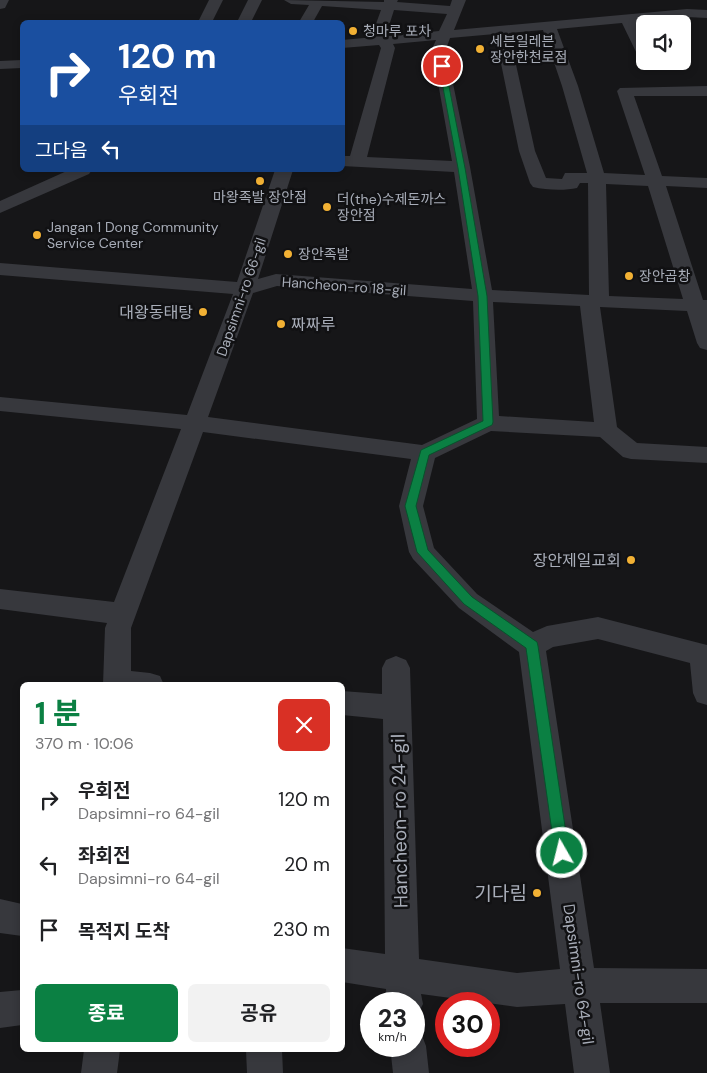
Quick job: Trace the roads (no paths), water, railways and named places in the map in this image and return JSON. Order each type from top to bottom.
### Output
[{"type":"street","points":[[0,4],[2,0]]},
{"type":"street","points":[[206,20],[216,0]]},
{"type":"street","points":[[245,20],[255,0]]},
{"type":"street","points":[[291,0],[344,7],[390,3],[457,5],[438,49],[462,168],[483,296],[488,422]]},
{"type":"street","points":[[307,20],[317,2]]},
{"type":"street","points":[[390,3],[380,32],[388,48],[350,162],[462,168]]},
{"type":"street","points":[[345,44],[686,13],[707,14]]},
{"type":"street","points":[[627,18],[636,36]]},
{"type":"street","points":[[549,25],[570,86],[597,178],[594,301],[606,430]]},
{"type":"street","points":[[501,29],[527,151],[539,183],[571,184],[571,177],[707,183]]},
{"type":"street","points":[[0,64],[20,64]]},
{"type":"street","points":[[652,70],[662,91]]},
{"type":"street","points":[[707,91],[625,91],[701,306],[707,342]]},
{"type":"street","points":[[0,208],[79,172]]},
{"type":"street","name":"Dapsimni-ro 66-gil","points":[[117,682],[118,628],[245,289],[283,172]]},
{"type":"street","name":"Hancheon-ro 18-gil","points":[[0,269],[245,289],[276,280],[483,296],[701,306]]},
{"type":"street","points":[[0,404],[195,423],[424,453],[488,422],[606,430],[631,451],[707,455]]},
{"type":"street","points":[[424,453],[411,506],[422,552],[468,601],[532,646],[547,637],[598,628],[705,655],[707,693]]},
{"type":"street","points":[[0,599],[124,614]]},
{"type":"street","name":"Dapsimni-ro 64-gil","points":[[532,646],[592,1073]]},
{"type":"street","name":"Hancheon-ro 24-gil","points":[[396,668],[403,988]]},
{"type":"street","points":[[345,703],[397,708]]},
{"type":"street","points":[[0,916],[20,920]]},
{"type":"street","points":[[345,966],[403,988],[517,990],[581,985],[707,986]]},
{"type":"street","points":[[0,1010],[20,1008]]},
{"type":"street","points":[[100,1073],[102,1052]]},
{"type":"street","points":[[264,1052],[265,1073]]},
{"type":"street","points":[[409,1057],[411,1073]]},
{"type":"place","name":"청마루 포차","points":[[353,31]]},
{"type":"place","name":"세븐일레븐 장안한천로점","points":[[480,49]]},
{"type":"place","name":"마왕족발 장안점","points":[[260,181]]},
{"type":"place","name":"더(the)수제돈까스 장안점","points":[[327,207]]},
{"type":"place","name":"Jangan 1 Dong Community Service Center","points":[[37,235]]},
{"type":"place","name":"장안족발","points":[[288,254]]},
{"type":"place","name":"장안곱창","points":[[629,276]]},
{"type":"place","name":"대왕동태탕","points":[[203,312]]},
{"type":"place","name":"짜짜루","points":[[281,324]]},
{"type":"place","name":"장안제일교회","points":[[631,560]]},
{"type":"place","name":"기다림","points":[[537,893]]}]
